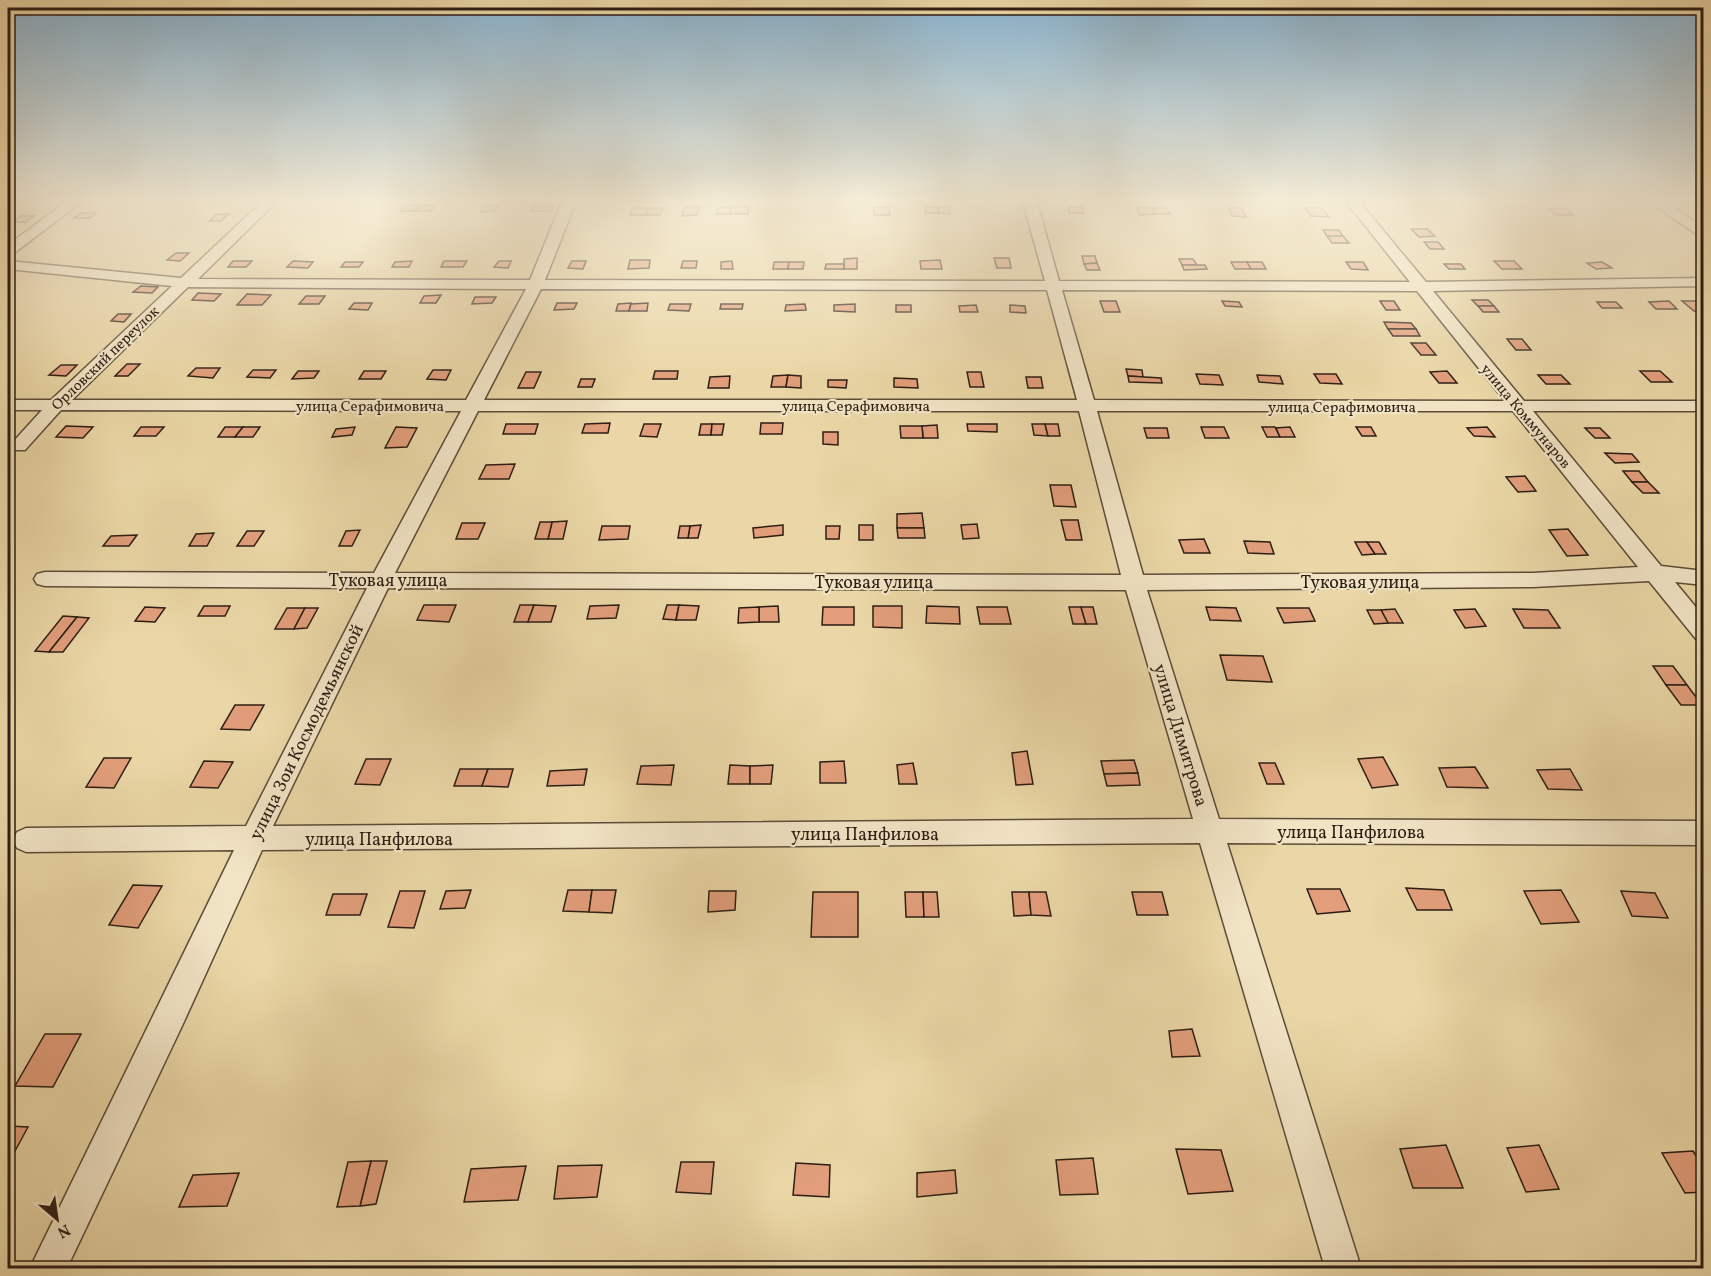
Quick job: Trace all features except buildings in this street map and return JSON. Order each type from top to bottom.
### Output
[{"type":"street","name":"Орловский переулок","points":[[19,446],[55,406],[208,259]]},
{"type":"street","name":"улица Зои Космодемьянской","points":[[48,1269],[253,840],[381,580],[536,283],[546,259]]},
{"type":"street","name":"улица Димитрова","points":[[1045,259],[1088,406],[1134,583],[1342,1269]]},
{"type":"street","name":"улица Коммунаров","points":[[1397,259],[1704,633]]},
{"type":"street","points":[[8,265],[182,283],[1420,287],[1704,282]]},
{"type":"street","name":"улица Серафимовича","points":[[8,405],[1704,406]]},
{"type":"street","name":"Туковая улица","points":[[45,579],[1134,583],[1533,580],[1657,573],[1704,578]]},
{"type":"street","name":"улица Панфилова","points":[[26,840],[1210,831],[1704,833]]}]
